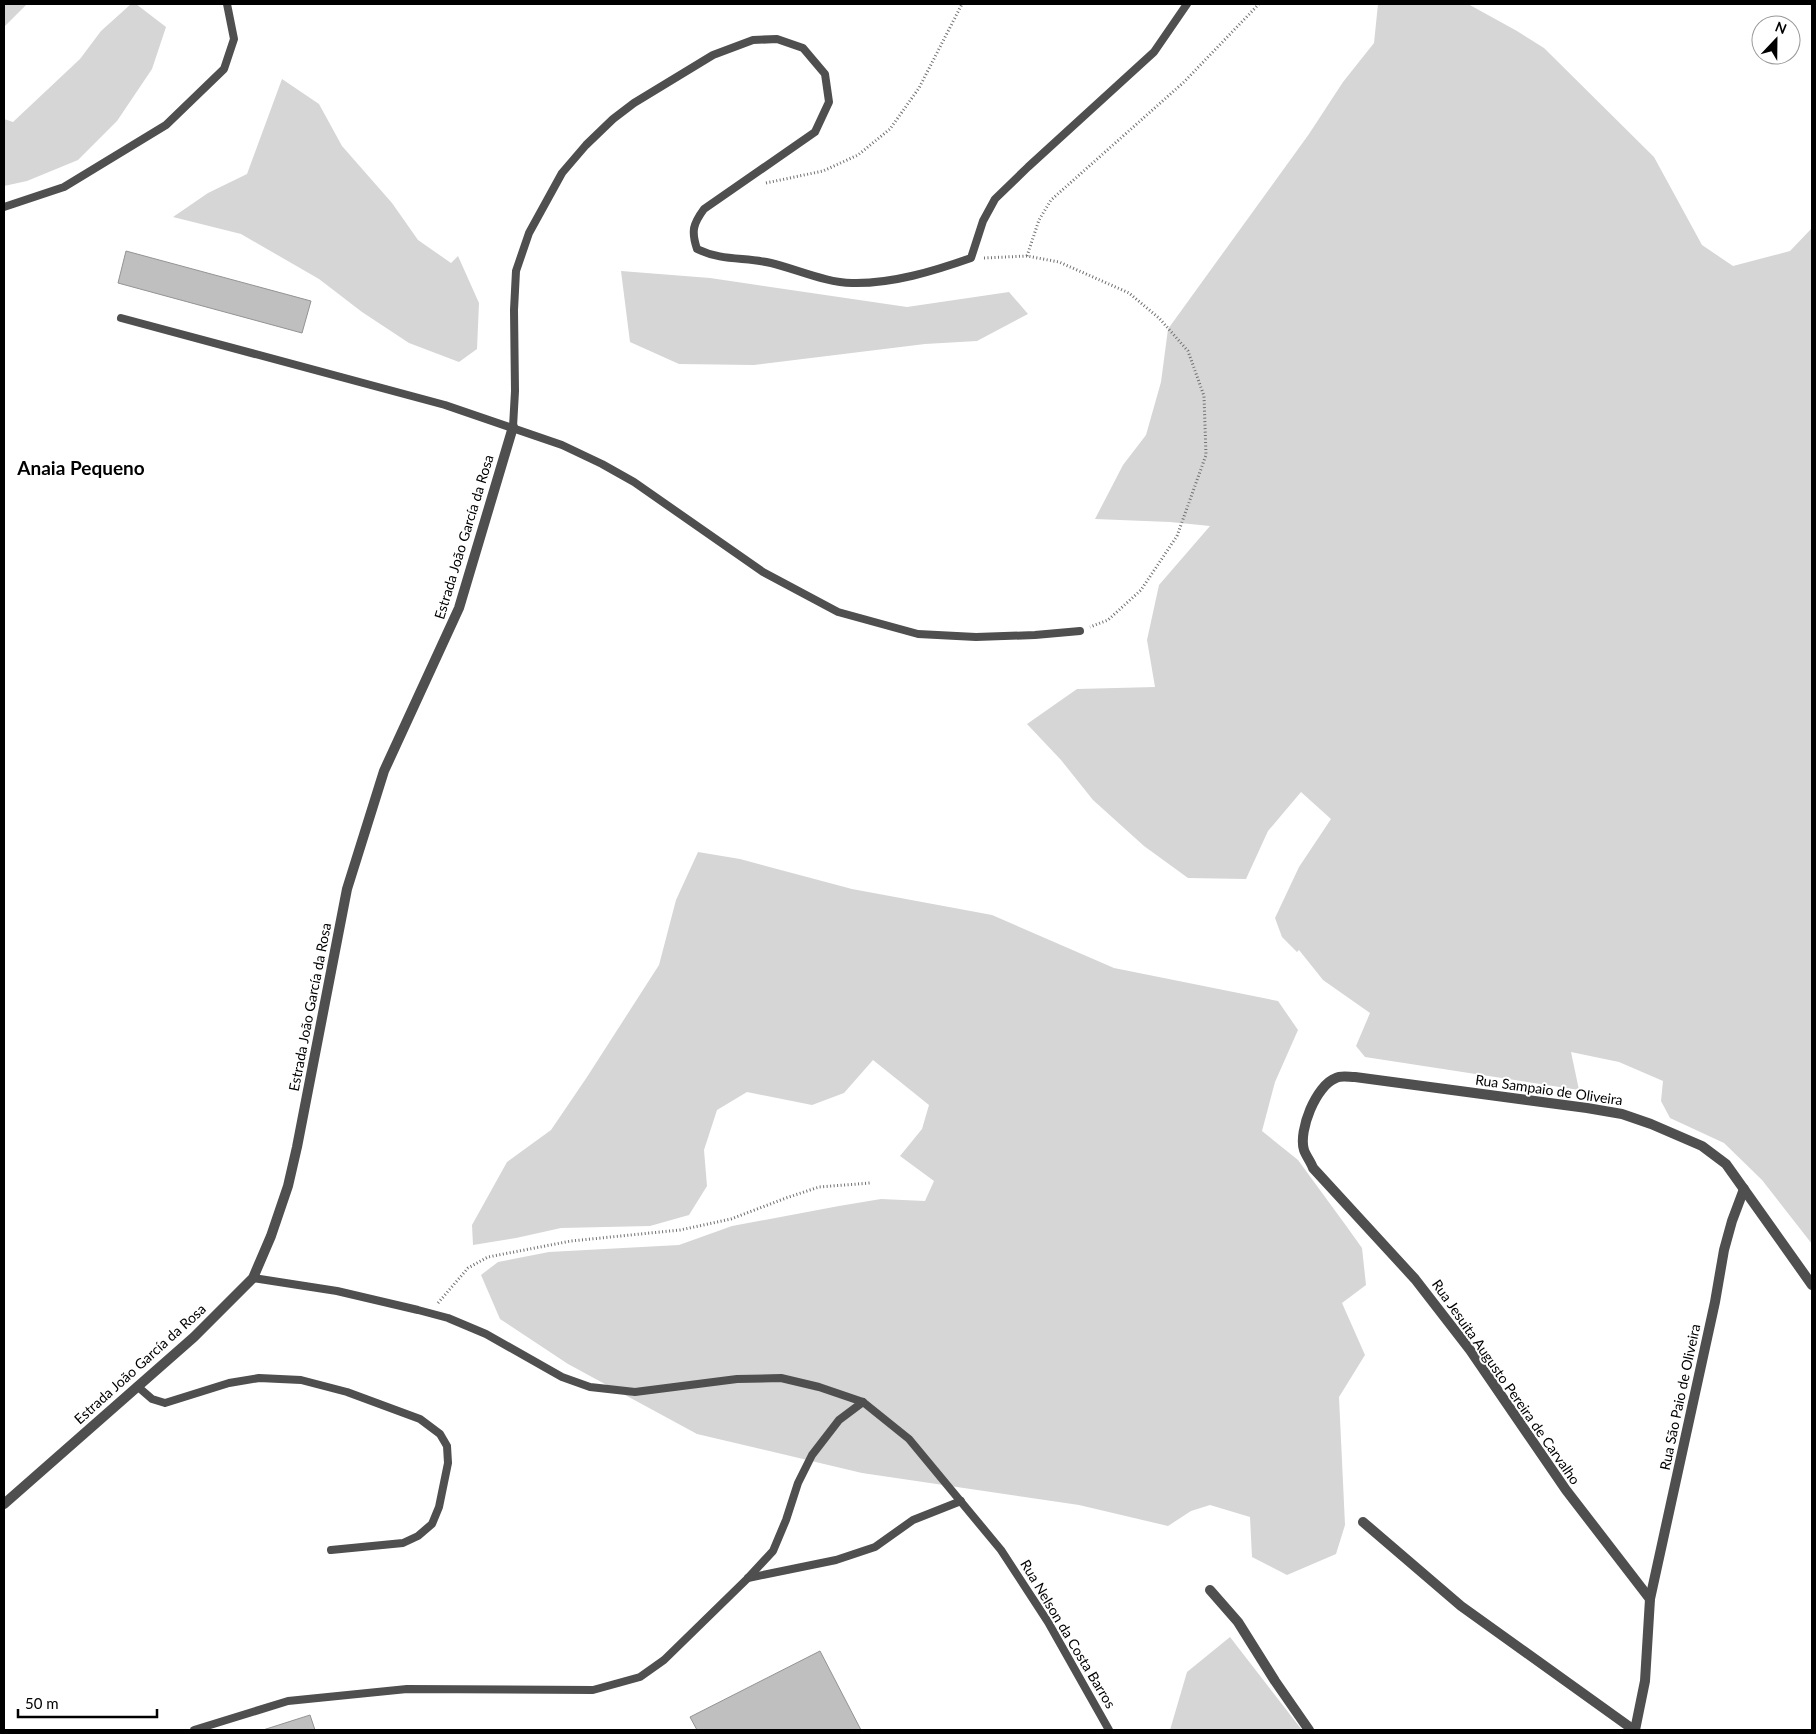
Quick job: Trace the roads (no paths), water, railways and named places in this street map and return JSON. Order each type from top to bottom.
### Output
[{"type":"street","name":"Estrada João García da Rosa","points":[[4,1504],[194,1337],[254,1278],[288,1186],[347,889],[384,771],[459,608],[513,427]]},
{"type":"street","name":"Rua Jesuita Augusto Pereira de Carvalho","points":[[1355,1077],[1337,1077],[1326,1084],[1318,1093],[1304,1129],[1304,1149],[1314,1168],[1415,1279],[1470,1350],[1566,1490],[1650,1599]]},
{"type":"street","name":"Rua Sampaio de Oliveira","points":[[1355,1077],[1622,1114],[1702,1146],[1726,1164],[1744,1189]]},
{"type":"street","points":[[1744,1189],[1812,1285]]},
{"type":"street","name":"Rua São Paio de Oliveira","points":[[1634,1730],[1645,1681],[1650,1599],[1715,1302],[1724,1250],[1732,1220],[1744,1189]]},
{"type":"street","points":[[1363,1522],[1461,1606],[1634,1730]]},
{"type":"street","points":[[1210,1590],[1238,1622],[1275,1682],[1309,1730]]},
{"type":"lane","points":[[4,207],[64,188],[166,125],[224,69],[234,39],[227,4]]},
{"type":"lane","points":[[513,427],[516,271],[529,233],[562,173],[599,132],[634,103],[712,55],[753,40],[777,39],[803,48],[825,74],[829,102],[815,132],[704,209],[695,221],[692,236],[696,248],[712,256],[769,263],[851,283],[887,280],[927,273],[971,258],[983,221],[995,199],[1154,52],[1187,4]]},
{"type":"lane","points":[[121,318],[445,405],[562,445],[610,468],[669,506],[763,572],[838,612],[918,634],[976,637],[1080,631]]},
{"type":"lane","name":"Rua Nelson da Costa Barros","points":[[254,1278],[337,1291],[429,1312],[486,1334],[562,1377],[590,1387],[635,1392],[736,1379],[782,1378],[819,1387],[863,1402],[909,1438],[1001,1550],[1048,1622],[1109,1730]]},
{"type":"lane","points":[[137,1386],[152,1399],[165,1403],[229,1383],[259,1378],[301,1380],[347,1392],[420,1419],[440,1434],[448,1446],[448,1463],[439,1506],[432,1524],[418,1536],[403,1543],[331,1550]]},
{"type":"lane","points":[[194,1730],[288,1702],[397,1690],[593,1690],[640,1677],[664,1660],[773,1551],[786,1520],[798,1483],[812,1455],[839,1420],[863,1402]]},
{"type":"lane","points":[[748,1578],[836,1560],[875,1547],[913,1520],[961,1502]]},
{"type":"district","name":"Anaia Pequeno","points":[[81,468]]}]
